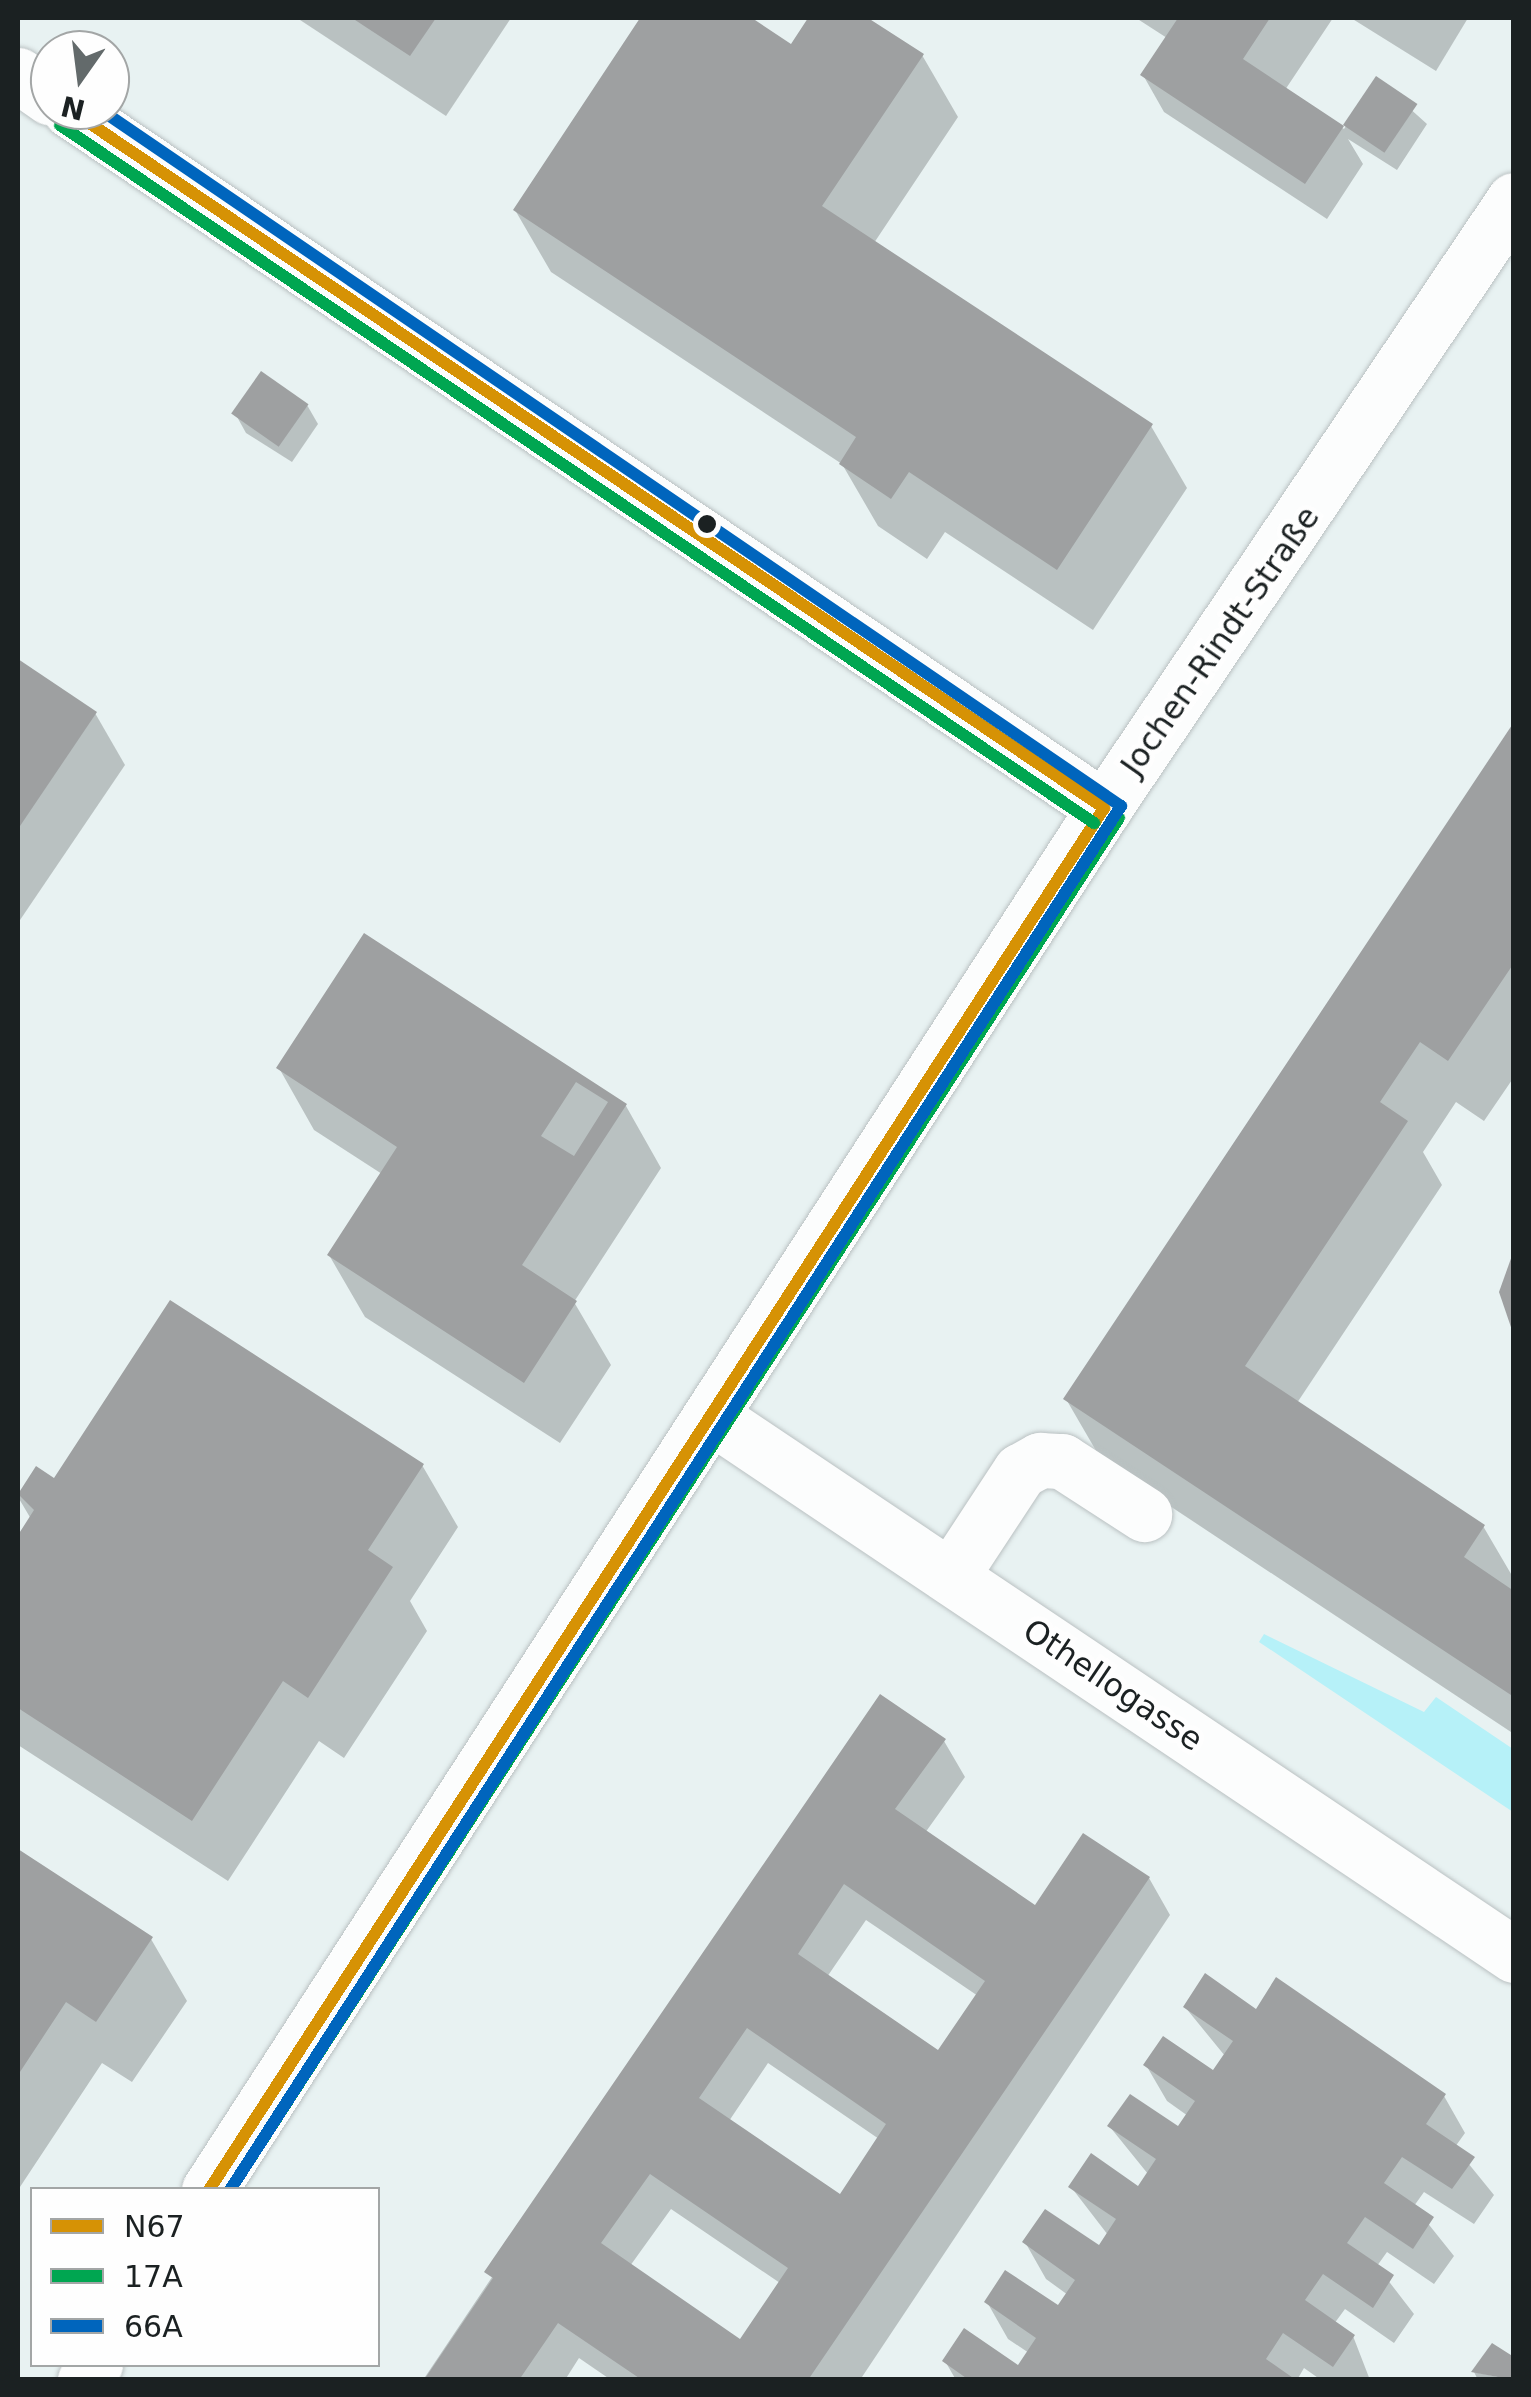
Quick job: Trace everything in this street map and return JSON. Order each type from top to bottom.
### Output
[{"type":"street","points":[[100,130],[1104,808]]},
{"type":"street","name":"Jochen-Rindt-Straße","points":[[211,2187],[1104,808],[1514,200]]},
{"type":"street","name":"Othellogasse","points":[[712,1417],[1514,1955]]},
{"type":"street","points":[[951,1576],[1020,1471],[1040,1460],[1062,1461],[1144,1514]]},
{"type":"shaded area","points":[[1264,1634],[1424,1712],[1436,1697],[1513,1749],[1513,1812],[1259,1642]]},
{"type":"building","points":[[352,18],[436,18],[410,56]]},
{"type":"building","points":[[640,18],[752,18],[791,44],[808,18],[868,18],[924,54],[822,206],[1153,424],[1057,570],[909,472],[891,499],[839,464],[856,437],[513,210]]},
{"type":"building","points":[[1178,18],[1270,18],[1243,59],[1344,126],[1305,184],[1140,75]]},
{"type":"building","points":[[1376,76],[1417,104],[1384,153],[1343,125]]},
{"type":"building","points":[[261,371],[309,404],[279,447],[231,414]]},
{"type":"building","points":[[18,659],[97,712],[18,829]]},
{"type":"building","points":[[1514,722],[1514,963],[1448,1061],[1420,1042],[1380,1102],[1408,1121],[1245,1366],[1485,1525],[1464,1557],[1514,1591],[1514,1697],[1063,1399]]},
{"type":"building","points":[[364,933],[627,1104],[522,1265],[577,1301],[524,1383],[327,1255],[397,1147],[276,1068]],"holes":[[[576,1082],[608,1102],[574,1156],[541,1136]]]},
{"type":"building","points":[[1514,1250],[1514,1336],[1499,1292]]},
{"type":"building","points":[[170,1300],[424,1464],[368,1550],[393,1567],[308,1698],[283,1681],[192,1821],[18,1708],[18,1535],[34,1510],[18,1494],[36,1466],[54,1478]]},
{"type":"building","points":[[880,1694],[946,1739],[895,1809],[1035,1905],[1083,1833],[1150,1877],[808,2380],[642,2380],[558,2323],[519,2380],[424,2380],[493,2278],[484,2272]],"holes":[[[844,1884],[985,1981],[938,2050],[798,1954]],[[747,2028],[886,2124],[840,2194],[699,2098]],[[650,2174],[788,2268],[740,2339],[601,2243]]]},
{"type":"building","points":[[18,1849],[153,1937],[96,2022],[66,2002],[18,2075]]},
{"type":"building","points":[[1205,1973],[1256,2009],[1276,1977],[1446,2094],[1426,2124],[1475,2157],[1452,2189],[1402,2157],[1384,2183],[1434,2217],[1413,2249],[1365,2217],[1347,2243],[1394,2275],[1373,2308],[1323,2274],[1305,2300],[1355,2335],[1333,2367],[1283,2333],[1266,2359],[1296,2380],[969,2380],[942,2361],[964,2328],[1018,2365],[1036,2338],[984,2302],[1005,2270],[1058,2305],[1075,2280],[1022,2242],[1045,2209],[1099,2245],[1116,2219],[1068,2187],[1091,2153],[1138,2186],[1156,2159],[1107,2126],[1130,2094],[1178,2126],[1195,2101],[1143,2065],[1163,2036],[1213,2070],[1233,2041],[1183,2007]]},
{"type":"building","points":[[1492,2343],[1514,2357],[1514,2380],[1471,2372]]},
{"type":"transit line","name":"17A","points":[[67,130],[1094,823]]},
{"type":"transit line","name":"N67","points":[[100,130],[1104,808]]},
{"type":"transit line","name":"66A","points":[[130,130],[1121,806],[232,2187]]},
{"type":"transit line","name":"N67","points":[[211,2187],[1104,808]]},
{"type":"transit line","name":"17A","points":[[232,2187],[1119,818]]}]
